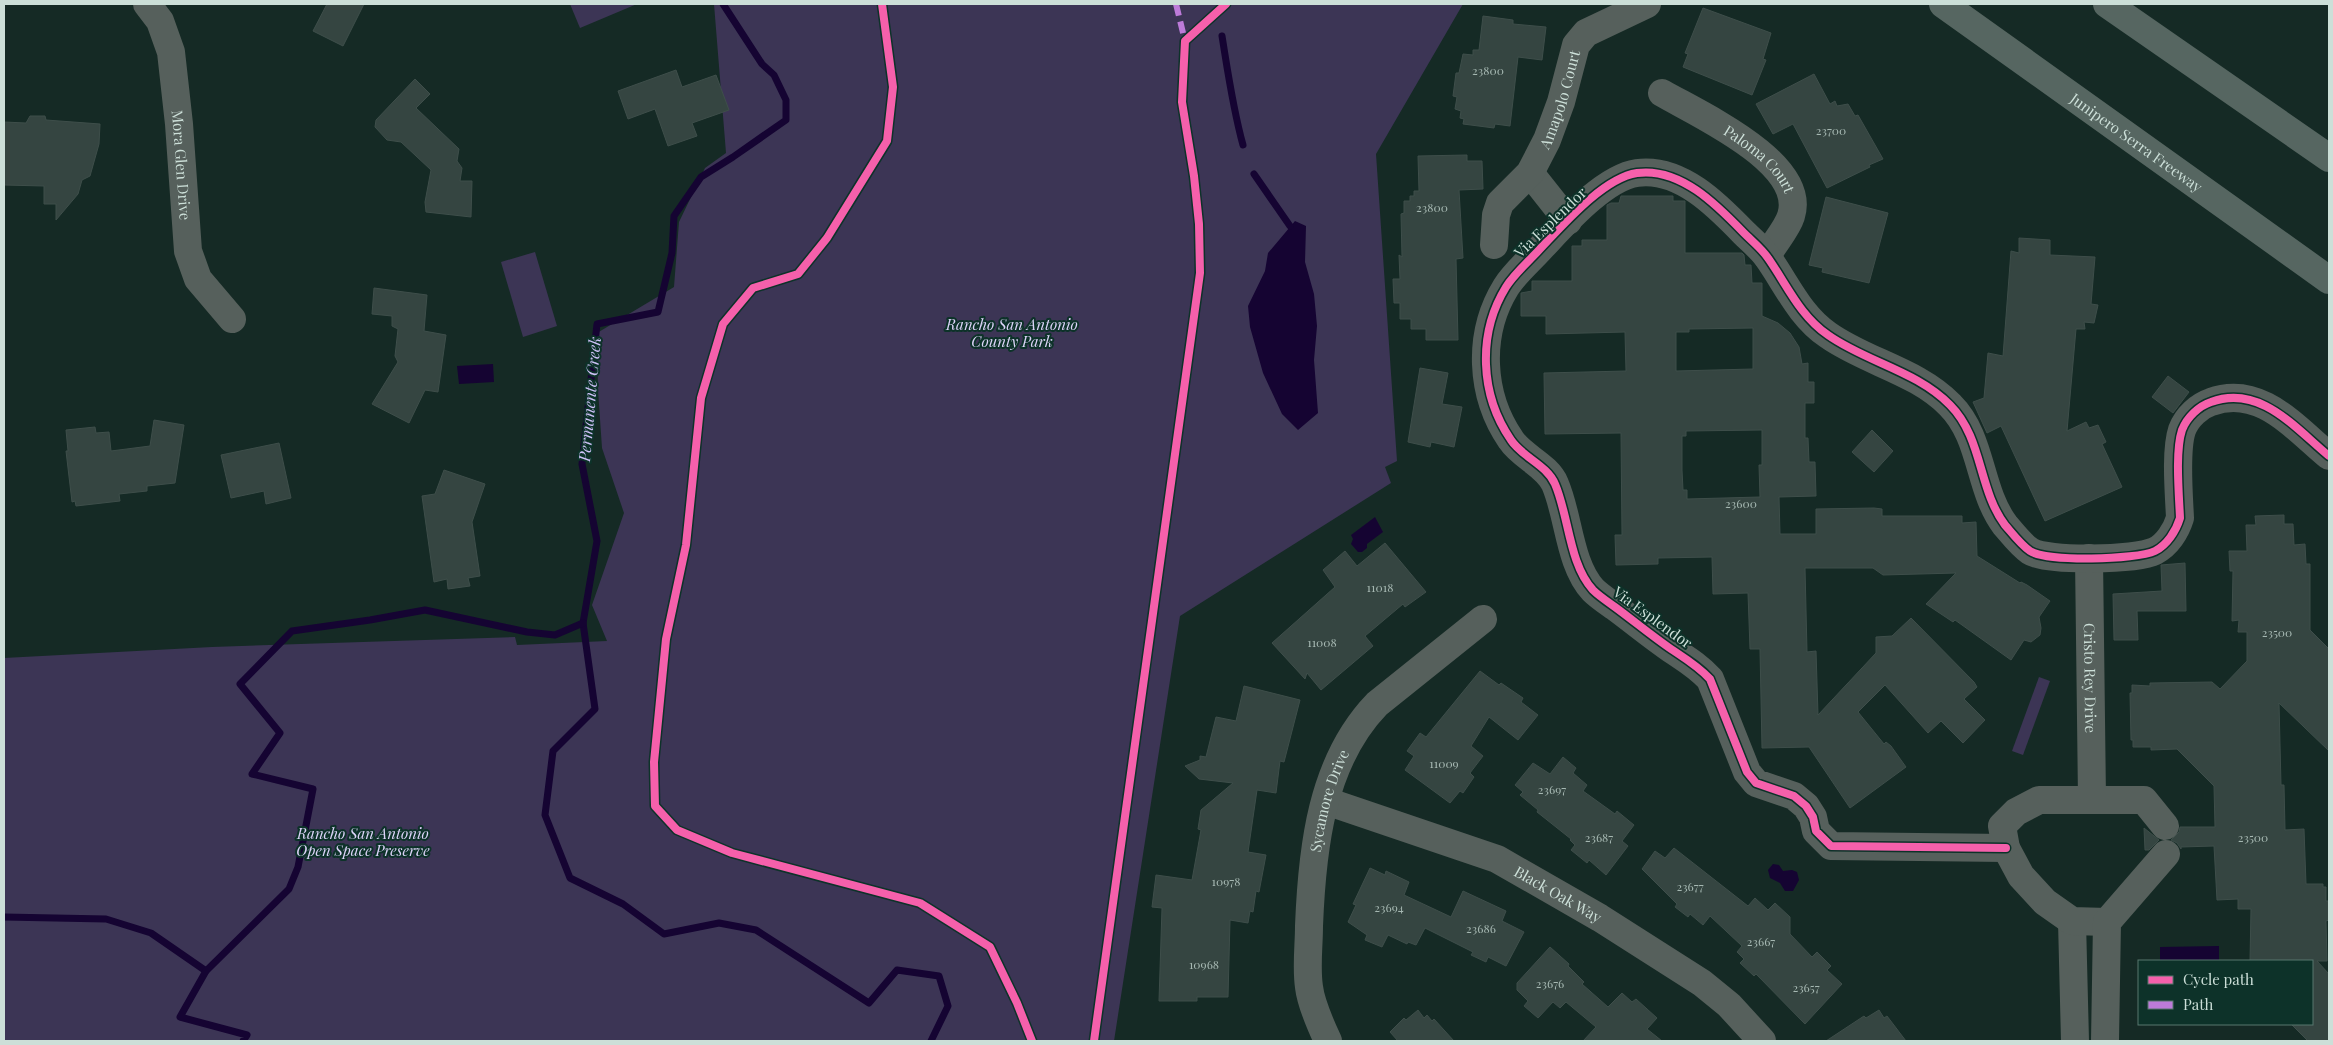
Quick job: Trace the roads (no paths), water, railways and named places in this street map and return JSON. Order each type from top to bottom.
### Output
[{"type":"highway","name":"Junipero Serra Freeway","points":[[1943,4],[2329,280]]},
{"type":"highway","points":[[2107,4],[2329,158]]},
{"type":"street","name":"Mora Glen Drive","points":[[147,4],[160,21],[171,52],[179,124],[188,251],[198,278],[232,319]]},
{"type":"street","name":"Amapolo Court","points":[[1494,245],[1496,215],[1500,203],[1530,173],[1548,140],[1576,45],[1586,33],[1647,4]]},
{"type":"street","name":"Paloma Court","points":[[1662,93],[1732,132],[1777,168],[1788,184],[1792,199],[1791,216],[1767,256]]},
{"type":"street","points":[[1530,173],[1568,221]]},
{"type":"street","name":"Via Esplendor","points":[[2006,848],[1831,846],[1816,832],[1813,817],[1806,806],[1794,796],[1756,783],[1747,772],[1710,679],[1699,667],[1592,589],[1578,563],[1554,480],[1512,443],[1497,414],[1488,392],[1486,352],[1489,332],[1496,308],[1507,285],[1568,221],[1616,181],[1636,173],[1659,173],[1690,186],[1715,203],[1767,256],[1805,314],[1828,335],[1922,384],[1950,405],[1969,432],[1993,506],[2007,528],[2032,552],[2089,558],[2116,558],[2156,550],[2164,544],[2176,528],[2180,518],[2179,450],[2182,430],[2191,415],[2205,404],[2220,398],[2237,397],[2261,403],[2296,426],[2329,456]]},
{"type":"street","name":"Cristo Rey Drive","points":[[2089,558],[2092,799]]},
{"type":"street","name":"Sycamore Drive","points":[[1328,1041],[1309,988],[1308,960],[1312,871],[1316,838],[1326,801],[1347,744],[1364,718],[1394,690],[1483,619]]},
{"type":"street","points":[[2107,922],[2072,921],[2045,902],[2021,876],[2006,848],[2002,826],[2016,812],[2039,800],[2092,799],[2144,800],[2165,826]]},
{"type":"street","name":"Black Oak Way","points":[[1326,801],[1497,859],[1600,918],[1702,983],[1728,1005],[1762,1041]]},
{"type":"street","points":[[2105,1041],[2107,922],[2166,854]]},
{"type":"street","points":[[2072,921],[2075,1041]]},
{"type":"waterway","name":"Permanente Creek","points":[[723,4],[762,64],[774,75],[786,100],[786,120],[701,177],[674,216],[672,253],[658,312],[597,324],[582,464],[597,541],[583,623],[595,709],[553,751],[545,815],[570,878],[623,904],[664,934],[719,923],[756,930],[869,1003],[897,970],[939,976],[948,1006],[931,1041]]},
{"type":"waterway","points":[[1222,36],[1243,145]]},
{"type":"waterway","points":[[1254,174],[1290,226]]},
{"type":"waterway","points":[[243,1041],[247,1035],[180,1017],[206,971],[289,889],[298,867],[313,789],[252,774],[280,733],[240,684],[292,631],[425,610],[527,632],[555,635],[583,623]]},
{"type":"waterway","points":[[4,917],[106,919],[151,933],[206,971]]},
{"type":"park label","name":"Rancho San Antonio County Park","points":[[1012,332]]},
{"type":"park label","name":"Rancho San Antonio Open Space Preserve","points":[[363,842]]}]
